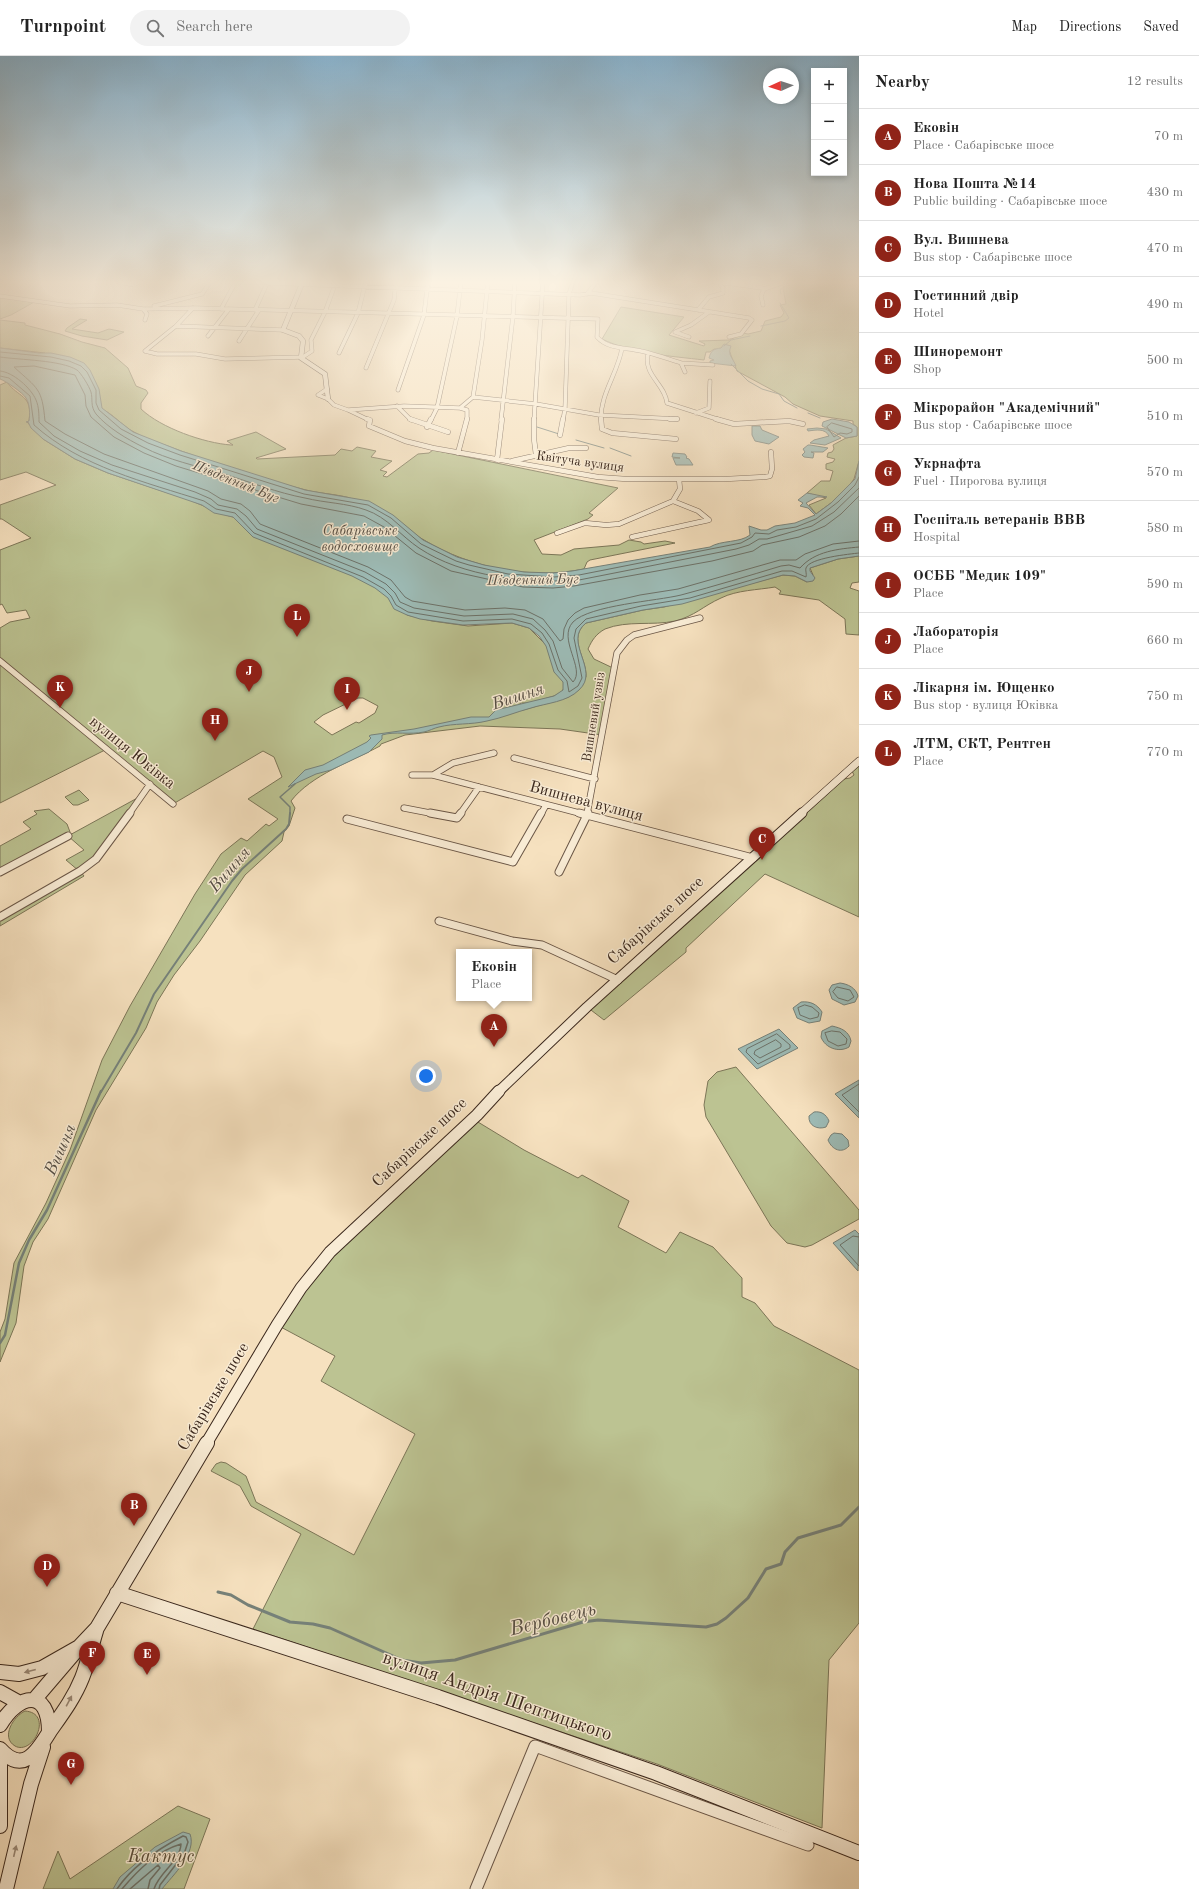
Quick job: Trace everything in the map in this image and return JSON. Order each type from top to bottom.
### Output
[{"type":"street","points":[[316,367],[323,371],[326,378],[328,399]]},
{"type":"street","points":[[398,390],[406,367]]},
{"type":"street","points":[[427,427],[437,408],[446,367]]},
{"type":"street","points":[[460,408],[473,397],[478,367]]},
{"type":"street","points":[[497,460],[508,367]]},
{"type":"street","points":[[536,455],[532,426],[536,404],[538,367]]},
{"type":"street","points":[[560,435],[565,409],[567,367]]},
{"type":"street","points":[[619,367],[600,402],[599,415],[602,429],[676,439]]},
{"type":"street","points":[[649,367],[650,374],[667,396],[667,403],[734,424],[789,422],[803,424]]},
{"type":"street","points":[[683,367],[685,372]]},
{"type":"street","points":[[696,413],[709,408],[710,381]]},
{"type":"street","points":[[327,389],[318,395],[328,399],[334,405],[348,410],[397,406],[460,408],[467,410],[468,414],[458,453]]},
{"type":"street","points":[[473,397],[536,404],[599,415],[677,419]]},
{"type":"street","points":[[397,406],[411,420],[427,427],[448,432]]},
{"type":"street","name":"Квітуча вулиця","points":[[348,410],[370,420],[369,426],[405,441],[458,453],[598,477],[626,479],[726,479],[768,476],[771,474],[772,469],[770,452]]},
{"type":"street","points":[[508,462],[569,448],[586,448]]},
{"type":"street","points":[[557,533],[585,523],[606,525],[618,524],[673,501],[680,489],[679,479]]},
{"type":"street","points":[[632,537],[709,520],[698,511],[673,501]]},
{"type":"street","name":"Вишневий узвіз","points":[[559,872],[587,816],[595,780],[615,658],[620,648],[627,640],[640,633],[700,618]]},
{"type":"street","name":"вулиця Юківка","points":[[0,661],[173,804]]},
{"type":"street","points":[[433,775],[437,770],[455,763],[494,753]]},
{"type":"street","points":[[514,758],[595,780]]},
{"type":"street","name":"Сабарівське шосе","points":[[97,1628],[277,1325],[311,1275],[330,1252],[477,1115],[507,1083],[859,761]]},
{"type":"street","name":"Вишнева вулиця","points":[[412,775],[433,775],[754,858]]},
{"type":"street","points":[[0,917],[80,871],[96,858],[108,845],[150,784]]},
{"type":"street","points":[[404,808],[457,818],[479,787]]},
{"type":"street","points":[[347,820],[512,862],[546,805]]},
{"type":"street","points":[[0,872],[68,836]]},
{"type":"street","points":[[439,921],[512,941],[542,945],[618,980]]},
{"type":"street","name":"вулиця Андрія Шептицького","points":[[117,1592],[438,1697],[656,1773],[859,1854]]},
{"type":"street","points":[[34,1700],[97,1628]]},
{"type":"street","points":[[0,1749],[5,1756],[12,1760],[21,1761],[30,1758],[38,1751],[63,1713],[85,1670],[97,1628]]},
{"type":"street","points":[[0,1672],[19,1674],[34,1670],[79,1647]]},
{"type":"street","points":[[0,1692],[18,1702]]},
{"type":"street","points":[[0,1725],[10,1709],[18,1702],[34,1700],[42,1704],[48,1711],[50,1722],[47,1738],[31,1784],[6,1889]]},
{"type":"street","points":[[476,1889],[535,1746],[808,1845]]},
{"type":"street","points":[[0,1754],[0,1826]]},
{"type":"green space","points":[[58,367],[126,367],[136,386],[146,390],[148,393],[141,403],[141,409],[171,428],[196,438],[231,445],[233,445],[227,441],[256,432],[286,449],[256,458],[257,459],[335,455],[341,449],[352,451],[357,447],[376,451],[371,457],[392,461],[380,470],[387,472],[383,476],[387,477],[418,454],[429,453],[433,450],[618,488],[589,513],[593,515],[588,519],[534,540],[542,554],[561,555],[574,549],[619,545],[629,540],[644,544],[665,541],[675,543],[590,560],[587,562],[584,569],[544,573],[502,569],[461,558],[442,550],[380,513],[353,499],[306,490],[199,458],[138,434],[107,412],[97,408]]},
{"type":"green space","points":[[735,367],[859,367],[859,461],[854,479],[831,503],[816,514],[809,505],[826,498],[807,493],[821,481],[830,481],[833,471],[826,469],[826,464],[833,462],[835,459],[827,457],[828,453],[832,452],[834,449],[833,445],[846,438],[857,436],[857,427],[853,424],[853,421],[820,416],[793,404],[785,397],[737,371]]},
{"type":"green space","points":[[7,382],[24,397],[29,406],[30,412],[29,421],[27,422],[43,439],[75,459],[108,473],[192,501],[212,511],[233,517],[239,522],[369,576],[407,615],[432,621],[468,626],[512,623],[529,628],[561,660],[564,688],[561,693],[554,696],[530,703],[520,703],[523,710],[569,697],[586,677],[586,670],[579,648],[578,635],[586,623],[643,610],[664,607],[783,575],[795,576],[807,582],[813,575],[810,568],[838,559],[859,556],[859,582],[852,583],[850,588],[859,591],[859,635],[846,634],[845,619],[819,600],[779,594],[781,591],[775,587],[727,595],[694,614],[675,621],[614,626],[599,633],[588,649],[594,659],[613,668],[602,735],[560,729],[480,726],[405,735],[381,744],[380,746],[332,769],[299,792],[291,801],[295,808],[289,826],[284,832],[282,841],[245,875],[200,941],[174,975],[157,1002],[146,1028],[96,1110],[48,1219],[33,1242],[24,1266],[16,1323],[0,1362],[0,1332],[5,1319],[14,1263],[46,1203],[70,1150],[102,1060],[130,1006],[195,894],[221,854],[241,838],[247,841],[266,824],[269,826],[278,819],[248,799],[282,777],[274,757],[263,751],[173,804],[107,749],[0,803],[0,628],[10,622],[30,618],[26,610],[7,613],[2,604],[0,605],[0,550],[31,538],[0,519],[0,505],[56,485],[26,472],[0,480],[0,385]],"holes":[[[358,698],[363,698],[378,706],[375,713],[359,723],[356,722],[332,735],[314,722],[323,715]]]},
{"type":"green space","points":[[859,766],[859,917],[765,874],[686,948],[686,952],[604,1020],[587,1007],[630,968],[735,879],[844,779],[850,778],[854,775],[852,771]]},
{"type":"green space","points":[[79,790],[89,800],[78,805],[73,805],[65,797]]},
{"type":"green space","points":[[141,796],[108,845],[80,871],[84,876],[0,926],[0,917],[79,871],[66,860],[84,850],[68,836]]},
{"type":"green space","points":[[49,809],[67,824],[70,832],[0,870],[0,846],[31,829],[23,822],[37,814],[34,811]]},
{"type":"green space","points":[[736,1067],[859,1210],[859,1219],[812,1245],[805,1247],[787,1243],[771,1226],[706,1117],[704,1105],[708,1081],[717,1072]]},
{"type":"green space","points":[[473,1119],[524,1150],[578,1178],[582,1175],[629,1201],[618,1227],[666,1253],[680,1232],[713,1247],[742,1278],[742,1297],[755,1303],[774,1326],[859,1370],[859,1623],[829,1660],[822,1828],[657,1764],[253,1629],[301,1534],[251,1506],[240,1486],[211,1471],[216,1464],[221,1462],[226,1463],[246,1476],[256,1502],[354,1555],[415,1434],[321,1381],[335,1356],[277,1325],[301,1288]]},
{"type":"green space","points":[[25,1711],[34,1713],[38,1719],[38,1733],[34,1740],[28,1745],[22,1747],[15,1746],[9,1737],[10,1727],[17,1717]]},
{"type":"green space","name":"Кактус","points":[[178,1806],[210,1819],[184,1889],[43,1889],[58,1851],[70,1879]]},
{"type":"water","name":"Сабарівське водосховище","points":[[0,367],[87,367],[99,389],[102,408],[133,432],[181,451],[305,490],[369,501],[393,515],[423,540],[457,557],[484,565],[524,572],[553,573],[572,571],[710,547],[719,543],[746,538],[750,535],[749,526],[761,530],[767,530],[775,526],[795,523],[815,515],[808,508],[800,506],[803,503],[798,500],[807,493],[827,497],[817,497],[806,503],[816,514],[831,503],[855,479],[859,461],[859,556],[838,559],[810,568],[810,571],[815,578],[813,581],[807,582],[795,576],[783,575],[682,604],[643,610],[586,623],[580,631],[578,639],[585,665],[585,682],[579,690],[569,697],[556,702],[481,722],[437,727],[426,732],[419,733],[392,733],[382,735],[382,739],[369,752],[331,770],[316,774],[288,787],[305,770],[323,765],[367,742],[371,738],[369,736],[371,735],[414,729],[471,717],[489,717],[496,710],[554,696],[563,690],[563,682],[554,672],[546,646],[539,636],[529,628],[512,623],[463,625],[420,619],[407,615],[394,609],[388,598],[375,588],[352,576],[253,537],[233,517],[214,513],[202,505],[108,473],[75,459],[43,439],[31,428],[28,422],[26,422],[29,421],[30,412],[26,398],[14,387],[0,379]]},
{"type":"water","points":[[832,419],[849,422],[857,427],[857,436],[846,438],[822,426],[823,422]]},
{"type":"water","points":[[752,426],[760,426],[762,430],[779,437],[769,444],[755,441],[752,435]]},
{"type":"water","points":[[807,429],[826,429],[841,438],[825,445],[810,443],[814,440],[829,436],[823,431],[808,431]]},
{"type":"water","points":[[808,445],[828,448],[823,452],[811,452],[814,453],[813,458],[804,457],[802,455],[805,452],[803,449]]},
{"type":"water","points":[[673,453],[685,454],[687,457],[686,458],[689,459],[693,465],[676,465],[673,458],[680,458],[672,457]]},
{"type":"water","points":[[840,983],[849,985],[854,989],[858,996],[855,1002],[844,1005],[832,999],[829,990],[832,985]]},
{"type":"water","points":[[801,1002],[807,1002],[818,1007],[822,1012],[820,1021],[809,1023],[797,1018],[793,1008]]},
{"type":"water","points":[[832,1026],[846,1032],[851,1041],[849,1047],[841,1050],[829,1047],[823,1041],[821,1037],[822,1031]]},
{"type":"water","points":[[779,1029],[798,1048],[757,1069],[738,1049]]},
{"type":"water","points":[[859,1080],[859,1118],[835,1094]]},
{"type":"water","points":[[814,1112],[819,1112],[826,1116],[829,1121],[826,1127],[820,1128],[812,1125],[809,1116]]},
{"type":"water","points":[[834,1133],[842,1134],[848,1140],[849,1146],[843,1150],[837,1150],[832,1146],[828,1140]]},
{"type":"water","points":[[855,1230],[859,1234],[858,1271],[833,1243]]},
{"type":"water","points":[[183,1832],[190,1834],[190,1849],[183,1863],[162,1889],[113,1889],[120,1877],[155,1847]]},
{"type":"waterway","points":[[734,367],[748,381],[762,389],[779,394],[784,401],[797,408]]},
{"type":"waterway","points":[[808,413],[820,418]]},
{"type":"waterway","points":[[537,427],[559,434]]},
{"type":"waterway","points":[[576,440],[604,448]]},
{"type":"waterway","points":[[610,448],[631,456]]},
{"type":"waterway","name":"Вишня","points":[[290,813],[290,807],[280,797],[295,784]]},
{"type":"waterway","name":"Вишня","points":[[101,1092],[136,1033],[154,994],[232,881],[242,869],[286,829],[289,824],[290,813]]},
{"type":"waterway","name":"Вишня","points":[[0,1343],[5,1335],[19,1263],[29,1240],[47,1210],[101,1091]]},
{"type":"waterway","name":"Вербовець","points":[[218,1592],[231,1595],[248,1605],[290,1622],[313,1624],[330,1628],[402,1660],[421,1663],[455,1660],[583,1622],[598,1620],[706,1627],[717,1624],[726,1618],[748,1598],[766,1569],[781,1564],[785,1552],[798,1538],[841,1525],[859,1507]]},
{"type":"place","name":"ЛТМ, СКТ, Рентген","points":[[297,637]]},
{"type":"place","name":"Лабораторія","points":[[249,692]]},
{"type":"place","name":"Лікарня ім. Ющенко","points":[[60,708]]},
{"type":"place","name":"ОСББ \"Медик 109\"","points":[[347,710]]},
{"type":"place","name":"Госпіталь ветеранів ВВВ","points":[[215,741]]},
{"type":"place","name":"Вул. Вишнева","points":[[762,860]]},
{"type":"place","name":"Ековін","points":[[494,1047]]},
{"type":"place","name":"Нова Пошта №14","points":[[134,1526]]},
{"type":"place","name":"Гостинний двір","points":[[47,1587]]},
{"type":"place","name":"Мікрорайон \"Академічний\"","points":[[92,1674]]},
{"type":"place","name":"Шиноремонт","points":[[147,1675]]},
{"type":"place","name":"Укрнафта","points":[[71,1785]]},
{"type":"water label","name":"Південний Буг","points":[[236,482]]},
{"type":"water label","name":"Південний Буг","points":[[533,580]]}]
